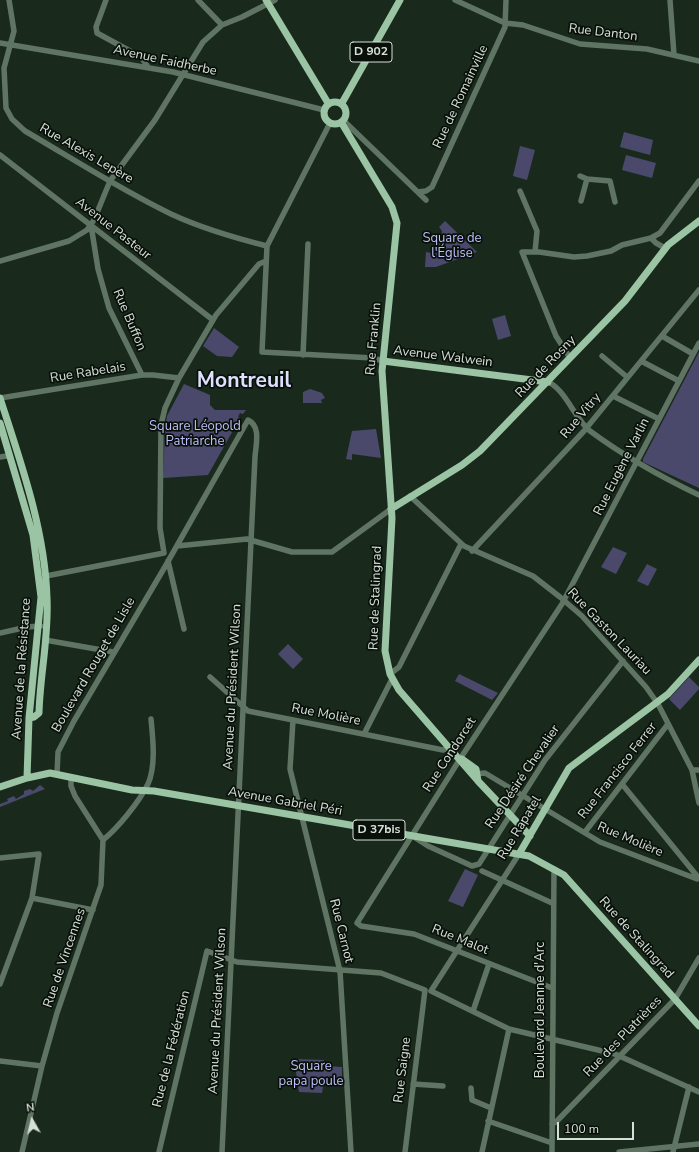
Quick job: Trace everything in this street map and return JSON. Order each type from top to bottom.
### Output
[{"type":"main road","name":"D 902","points":[[342,104],[400,0]]},
{"type":"main road","points":[[270,1],[328,103]]},
{"type":"main road","points":[[336,101],[342,104],[346,114],[342,121],[330,123],[324,117],[324,110],[328,103],[336,101]]},
{"type":"main road","name":"Rue Franklin","points":[[342,121],[397,218],[382,371],[391,509]]},
{"type":"main road","name":"Rue de Rosny","points":[[391,509],[462,465],[480,451],[625,301],[665,248],[699,221]]},
{"type":"main road","name":"Avenue Walwein","points":[[383,361],[548,382]]},
{"type":"main road","name":"Avenue de la Résistance","points":[[1,398],[19,454],[36,518],[46,576],[47,599],[29,718],[27,778]]},
{"type":"main road","name":"Avenue de la Résistance","points":[[0,423],[33,535],[41,597],[42,627],[45,640],[40,713],[29,718]]},
{"type":"main road","name":"Rue de Stalingrad","points":[[391,509],[385,645],[385,655],[391,676],[399,690],[460,759],[473,765],[475,774]]},
{"type":"main road","name":"Rue Rapatel","points":[[519,854],[569,768],[668,694],[699,660]]},
{"type":"main road","name":"Avenue Gabriel Péri","points":[[0,787],[44,773],[57,774],[132,790],[144,790],[302,816],[519,854],[532,857],[554,869]]},
{"type":"main road","points":[[475,774],[478,781],[530,836]]},
{"type":"main road","name":"Rue de Stalingrad","points":[[554,869],[564,875],[699,1026]]},
{"type":"street","name":"Rue Alexis Lepère","points":[[9,0],[14,31],[4,68],[6,108],[12,119],[25,131],[110,181],[172,215],[234,237],[267,246]]},
{"type":"street","points":[[106,0],[96,27],[97,33],[141,57],[148,67]]},
{"type":"street","points":[[198,0],[222,25]]},
{"type":"street","name":"Rue Danton","points":[[455,0],[505,23],[523,25],[580,44],[647,49],[699,61]]},
{"type":"street","name":"Rue de Romainville","points":[[418,192],[426,191],[432,186],[505,27],[506,0]]},
{"type":"street","points":[[670,0],[674,55]]},
{"type":"street","points":[[0,261],[69,241],[87,230],[110,181],[155,120],[203,42],[222,25],[270,1]]},
{"type":"street","name":"Avenue Faidherbe","points":[[0,43],[183,74],[324,110]]},
{"type":"street","points":[[134,53],[138,61],[136,65]]},
{"type":"street","points":[[342,121],[425,198]]},
{"type":"street","points":[[184,629],[160,528],[161,425],[165,408],[179,378],[213,320],[259,264],[266,261],[267,246],[330,123]]},
{"type":"street","name":"Avenue Pasteur","points":[[0,155],[213,320]]},
{"type":"street","points":[[580,176],[588,179],[610,181],[615,202]]},
{"type":"street","points":[[581,201],[588,179]]},
{"type":"street","points":[[570,358],[556,336],[522,252],[535,252],[574,257],[587,256],[611,251],[622,245],[651,238],[660,233],[699,182]]},
{"type":"street","points":[[520,191],[537,231],[535,252]]},
{"type":"street","name":"Rue Buffon","points":[[90,225],[98,269],[109,308],[142,375]]},
{"type":"street","points":[[651,238],[665,248]]},
{"type":"street","points":[[302,355],[308,244]]},
{"type":"street","name":"Avenue Walwein","points":[[266,261],[262,352],[373,358],[383,361]]},
{"type":"street","name":"Rue Vitry","points":[[472,551],[586,428],[699,290]]},
{"type":"street","points":[[662,336],[693,354]]},
{"type":"street","name":"Rue Eugène Varlin","points":[[564,600],[699,343]]},
{"type":"street","points":[[602,356],[627,377]]},
{"type":"street","points":[[641,361],[679,381]]},
{"type":"street","name":"Rue Rabelais","points":[[1,398],[142,375],[179,378]]},
{"type":"street","points":[[548,382],[556,388],[586,428],[637,462],[699,495]]},
{"type":"street","points":[[613,396],[659,419]]},
{"type":"street","name":"Boulevard Rouget de Lisle","points":[[57,774],[58,752],[113,652],[162,570],[167,556],[180,538],[248,420]]},
{"type":"street","name":"Avenue du Président Wilson","points":[[222,1152],[252,540],[256,427],[254,423],[248,420]]},
{"type":"street","points":[[0,458],[7,456]]},
{"type":"street","name":"Rue Gaston Lauriau","points":[[410,496],[461,544],[472,551],[533,576],[582,616],[657,701],[692,770],[699,803]]},
{"type":"street","points":[[177,546],[247,539],[292,552],[332,552],[391,509]]},
{"type":"street","name":"Boulevard Rouget de Lisle","points":[[167,556],[177,546],[180,538]]},
{"type":"street","points":[[364,734],[391,676],[399,667],[461,544]]},
{"type":"street","points":[[46,576],[167,556]]},
{"type":"street","name":"Rue Condorcet","points":[[357,923],[460,759],[564,600]]},
{"type":"street","points":[[0,633],[42,627]]},
{"type":"street","points":[[45,640],[113,652]]},
{"type":"street","name":"Rue Désiré Chevalier","points":[[412,835],[428,846],[472,866],[479,864],[545,760],[623,661]]},
{"type":"street","name":"Rue Molière","points":[[210,677],[248,711],[443,750],[449,747]]},
{"type":"street","points":[[71,777],[71,786],[75,796],[103,840],[119,825],[148,784],[154,756],[151,719]]},
{"type":"street","name":"Rue Carnot","points":[[293,720],[290,769],[340,971],[351,1152]]},
{"type":"street","name":"Rue Francisco Ferrer","points":[[585,832],[668,724]]},
{"type":"street","points":[[692,770],[699,770]]},
{"type":"street","name":"Rue Molière","points":[[475,774],[485,773],[600,842],[698,878]]},
{"type":"street","points":[[622,784],[698,878]]},
{"type":"street","name":"Rue de Vincennes","points":[[22,1152],[42,1066],[57,1013],[94,910],[101,885],[103,840]]},
{"type":"street","points":[[0,858],[39,854],[32,898],[0,984]]},
{"type":"street","name":"Rue Rapatel","points":[[428,991],[519,854]]},
{"type":"street","name":"Boulevard Jeanne d'Arc","points":[[552,1152],[552,903],[554,869]]},
{"type":"street","points":[[482,871],[552,903]]},
{"type":"street","points":[[32,898],[94,910]]},
{"type":"street","name":"Rue Malot","points":[[357,923],[361,926],[414,934],[552,988]]},
{"type":"street","name":"Rue de la Fédération","points":[[159,1152],[207,951],[231,960]]},
{"type":"street","name":"Rue des Platrières","points":[[552,1124],[556,1122],[620,1057],[675,999],[699,958]]},
{"type":"street","points":[[231,960],[237,962],[385,974],[424,989],[509,1029],[620,1057],[699,1092]]},
{"type":"street","points":[[473,1011],[489,964]]},
{"type":"street","name":"Rue Saigne","points":[[405,1152],[423,998],[428,991]]},
{"type":"street","points":[[482,1152],[509,1029]]},
{"type":"street","points":[[0,1061],[42,1066]]},
{"type":"street","points":[[413,1084],[443,1086]]},
{"type":"street","points":[[674,1149],[689,1087]]},
{"type":"street","points":[[471,1088],[472,1100],[491,1108]]},
{"type":"street","points":[[488,1121],[552,1143]]},
{"type":"street","points":[[619,1152],[674,1149],[699,1144]]},
{"type":"green space","points":[[624,132],[653,140],[650,155],[620,147]]},
{"type":"green space","points":[[520,146],[535,150],[527,180],[513,176]]},
{"type":"green space","points":[[626,155],[656,163],[652,178],[622,170]]},
{"type":"green space","name":"Square de l'Église","points":[[445,221],[477,252],[436,267],[425,267],[426,252],[436,254],[437,242],[441,238],[442,231],[439,227]]},
{"type":"green space","points":[[505,315],[511,336],[498,340],[492,319]]},
{"type":"green space","points":[[214,328],[239,347],[232,357],[217,356],[203,346]]},
{"type":"green space","points":[[699,352],[699,488],[643,462],[643,459]]},
{"type":"green space","name":"Square Léopold Patriarche","points":[[184,384],[210,395],[210,405],[215,410],[246,410],[243,414],[240,413],[238,417],[240,418],[208,475],[163,478],[167,416]]},
{"type":"green space","points":[[310,389],[322,393],[325,398],[321,400],[322,403],[303,403],[303,392]]},
{"type":"green space","points":[[376,429],[381,458],[352,454],[352,460],[346,459],[352,431]]},
{"type":"green space","points":[[613,547],[627,553],[616,574],[601,567]]},
{"type":"green space","points":[[647,564],[657,569],[648,586],[637,581]]},
{"type":"green space","points":[[288,644],[303,659],[293,669],[278,654]]},
{"type":"green space","points":[[459,674],[498,693],[492,700],[455,681]]},
{"type":"green space","points":[[689,677],[699,687],[699,689],[680,710],[669,699]]},
{"type":"green space","points":[[40,785],[45,789],[0,807],[0,804],[8,801],[7,799],[14,796],[16,799],[24,794],[24,791],[30,789],[33,791]]},
{"type":"green space","points":[[465,869],[478,875],[463,907],[448,901]]},
{"type":"green space","name":"Square papa poule","points":[[294,1059],[324,1060],[326,1066],[342,1067],[342,1081],[324,1081],[322,1093],[299,1092]]},
{"type":"district","name":"Montreuil","points":[[244,382]]}]
